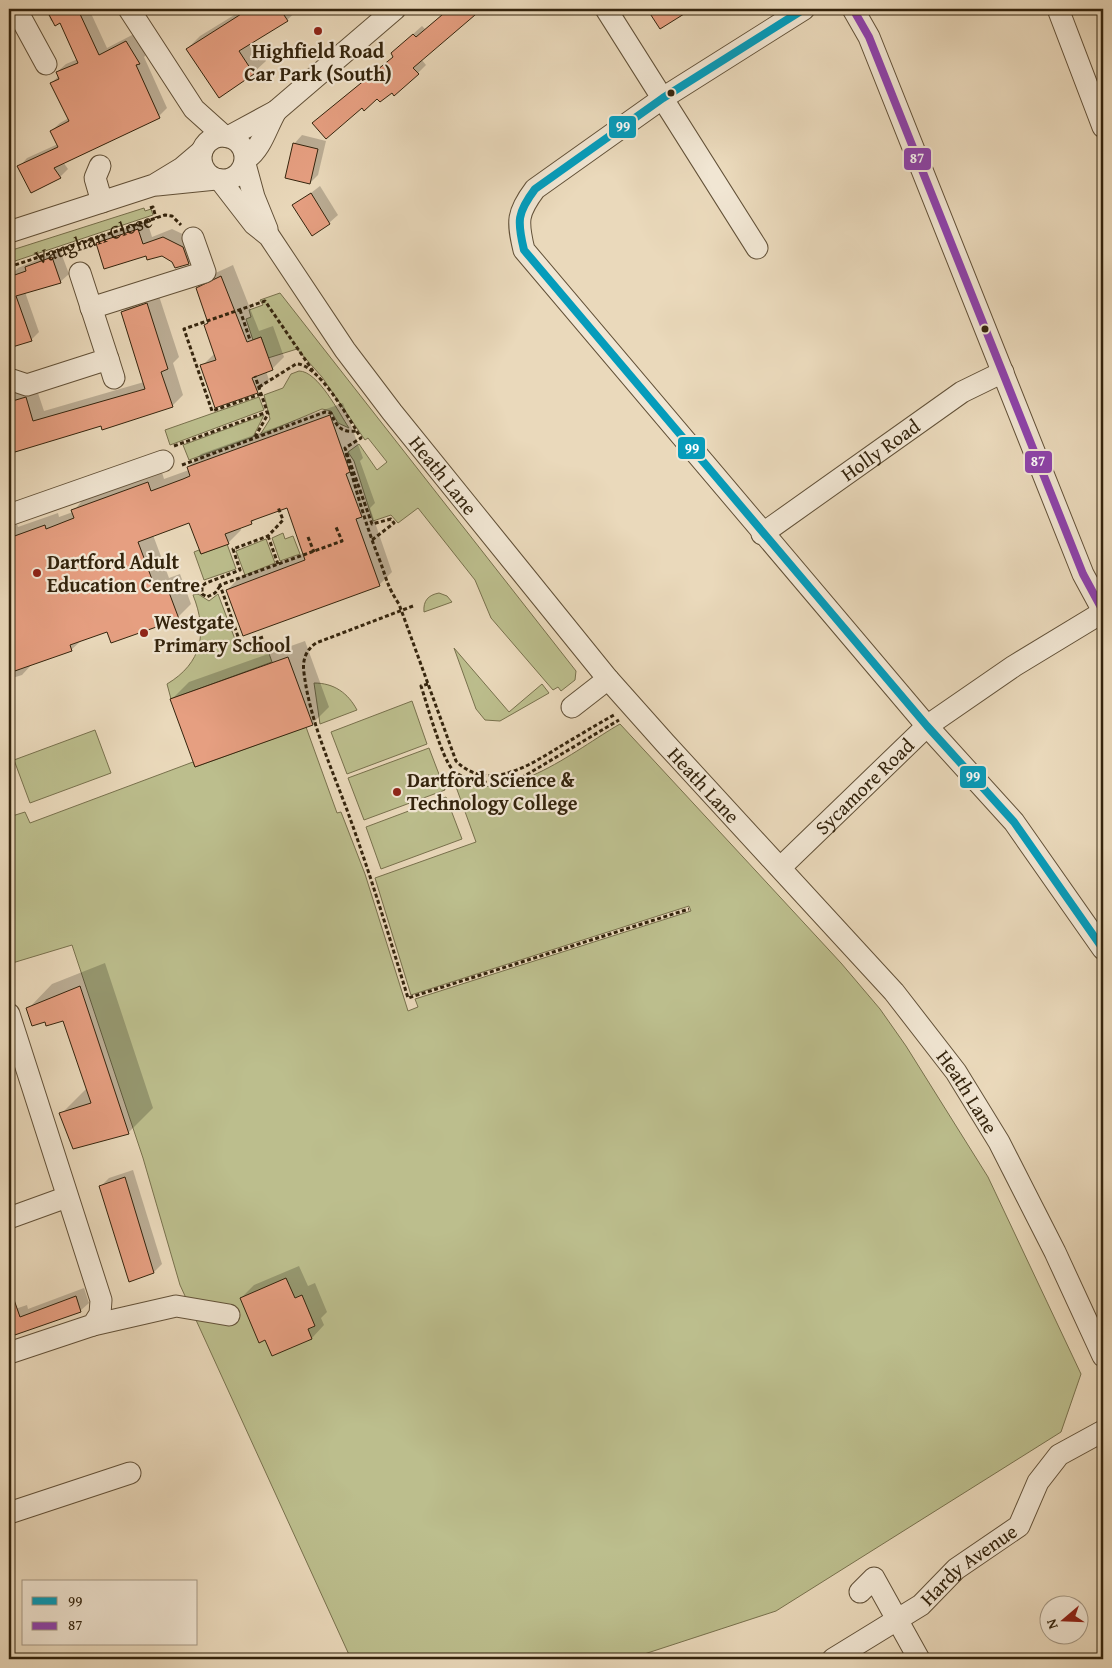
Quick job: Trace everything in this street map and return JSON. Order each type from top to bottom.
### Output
[{"type":"street","points":[[16,9],[46,64]]},
{"type":"street","points":[[129,9],[194,109],[226,136],[241,145],[245,162]]},
{"type":"street","points":[[9,232],[154,185],[182,168],[212,139],[226,136],[276,110],[395,9]]},
{"type":"street","points":[[606,9],[757,248]]},
{"type":"street","points":[[804,9],[663,98],[535,189],[522,207],[519,227],[524,250],[762,534],[927,726],[1014,822],[1103,950]]},
{"type":"street","points":[[853,9],[869,37],[1083,574],[1103,612]]},
{"type":"street","points":[[1058,9],[1103,127]]},
{"type":"street","points":[[194,109],[203,149],[201,158],[205,171],[218,180]]},
{"type":"street","points":[[154,185],[236,177],[245,162],[253,155],[276,110]]},
{"type":"street","name":"Heath Lane","points":[[245,162],[269,236],[345,350],[392,412],[608,679],[664,743],[781,867],[894,992],[956,1072],[999,1142],[1056,1252],[1103,1356]]},
{"type":"street","points":[[100,166],[96,178],[102,202]]},
{"type":"street","name":"Heath Lane","points":[[218,180],[254,224],[269,236]]},
{"type":"street","points":[[91,308],[205,272],[193,238]]},
{"type":"street","name":"Vaughan Close","points":[[9,379],[27,385],[111,368],[80,273]]},
{"type":"street","name":"Holly Road","points":[[762,534],[962,392],[1003,372]]},
{"type":"street","points":[[9,515],[172,458]]},
{"type":"street","name":"Sycamore Road","points":[[781,867],[927,726],[1014,666],[1103,612]]},
{"type":"street","points":[[572,707],[608,679]]},
{"type":"street","points":[[9,1014],[16,1059],[67,1197],[101,1300],[100,1314],[93,1325]]},
{"type":"street","points":[[9,1218],[67,1197]]},
{"type":"street","points":[[9,1353],[93,1325],[176,1306],[229,1315]]},
{"type":"street","name":"Hardy Avenue","points":[[834,1659],[921,1605],[956,1568],[1019,1526],[1038,1482],[1060,1455],[1102,1435]]},
{"type":"street","points":[[9,1513],[130,1474]]},
{"type":"street","points":[[860,1592],[874,1578],[920,1659]]},
{"type":"path","points":[[153,208],[156,218]]},
{"type":"path","name":"Vaughan Close","points":[[9,267],[165,215],[172,216],[193,238]]},
{"type":"path","points":[[261,394],[212,411],[184,329],[266,301],[356,431],[360,438],[346,448],[354,489],[384,572],[387,586],[402,611],[456,761],[470,771],[492,775],[522,770],[634,707]]},
{"type":"path","points":[[240,310],[250,340]]},
{"type":"path","points":[[259,387],[296,364],[302,364],[313,371]]},
{"type":"path","points":[[255,376],[267,412],[266,421],[255,438]]},
{"type":"path","points":[[172,458],[267,412]]},
{"type":"path","points":[[172,458],[255,438],[328,412],[342,430],[356,431]]},
{"type":"path","points":[[346,453],[352,463],[372,524],[391,519],[394,524],[372,540]]},
{"type":"path","points":[[278,506],[283,520],[268,536],[233,549],[240,570],[206,583],[202,586],[202,594],[207,597],[211,596],[220,585],[342,542],[336,527]]},
{"type":"path","points":[[268,536],[278,564]]},
{"type":"path","points":[[308,537],[314,552]]},
{"type":"path","points":[[220,585],[241,645],[263,637]]},
{"type":"path","points":[[413,606],[316,643],[309,648],[304,658],[304,671],[316,724],[370,875],[408,998],[689,908]]},
{"type":"path","points":[[428,684],[421,686],[448,761],[458,773],[483,782],[509,781],[521,778],[634,707]]},
{"type":"green space","points":[[144,208],[145,211],[151,209],[153,215],[9,263],[9,251]]},
{"type":"green space","points":[[280,293],[576,671],[575,680],[561,691],[558,687],[553,690],[491,618],[475,580],[418,508],[398,523],[391,515],[373,521],[354,461],[348,452],[359,444],[377,470],[387,462],[368,438],[365,440],[322,377],[297,349],[268,358],[261,337],[253,340],[246,319],[251,317],[249,310],[263,305],[260,300]]},
{"type":"green space","points":[[299,371],[306,373],[321,385],[349,428],[338,423],[331,411],[322,409],[260,435],[270,419],[264,395],[283,388],[291,374]]},
{"type":"green space","points":[[259,397],[264,410],[170,445],[165,430]]},
{"type":"green space","points":[[264,415],[253,437],[189,460],[183,445]]},
{"type":"green space","points":[[283,533],[285,539],[293,536],[300,554],[280,561],[272,538]]},
{"type":"green space","points":[[266,539],[275,563],[245,575],[236,551]]},
{"type":"green space","points":[[227,544],[236,569],[204,580],[194,552],[199,550],[201,554]]},
{"type":"green space","points":[[439,593],[447,596],[452,602],[424,612],[424,605],[427,599]]},
{"type":"green space","points":[[198,594],[209,601],[218,594],[239,650],[265,642],[272,662],[171,699],[167,684],[188,667],[195,657],[199,646],[200,622],[193,595]]},
{"type":"green space","points":[[454,648],[509,712],[542,684],[549,693],[500,721],[485,720],[476,709]]},
{"type":"green space","points":[[314,683],[321,683],[340,690],[357,710],[320,724]]},
{"type":"green space","points":[[412,701],[427,744],[347,774],[331,732]]},
{"type":"green space","points":[[620,724],[841,963],[880,1009],[906,1046],[988,1177],[1081,1374],[1061,1432],[776,1611],[629,1659],[351,1659],[180,1285],[143,1158],[72,945],[9,964],[9,817],[25,812],[30,823],[193,762],[195,767],[306,727],[337,813],[341,812],[365,874],[408,1011],[418,1007],[415,999],[691,911],[689,906],[411,995],[375,878],[476,842],[451,773],[470,784],[492,786],[514,782],[560,761]]},
{"type":"green space","points":[[95,730],[111,773],[30,803],[14,760]]},
{"type":"green space","points":[[429,748],[445,790],[364,820],[348,778]]},
{"type":"green space","points":[[446,797],[462,839],[381,869],[366,827]]},
{"type":"building","points":[[46,9],[89,9],[80,14],[99,55],[126,41],[140,64],[136,65],[160,118],[54,168],[61,178],[31,193],[17,166],[58,147],[50,131],[69,121],[50,83],[59,79],[56,72],[78,63],[60,23],[55,26]]},
{"type":"building","points":[[249,9],[280,9],[288,21],[239,51],[254,74],[219,98],[186,49]]},
{"type":"building","points":[[449,9],[482,9],[413,68],[419,74],[394,96],[392,93],[380,102],[377,99],[364,111],[362,108],[326,139],[312,123],[393,57],[391,53],[413,34],[416,37]]},
{"type":"building","points":[[647,9],[692,9],[660,29]]},
{"type":"building","points":[[293,143],[318,149],[310,184],[285,178]]},
{"type":"building","points":[[311,193],[330,224],[312,236],[292,205]]},
{"type":"building","points":[[138,229],[143,244],[163,237],[183,247],[189,264],[175,268],[172,262],[162,256],[147,260],[146,256],[104,269],[96,243]]},
{"type":"building","points":[[52,257],[61,283],[16,296],[32,341],[9,348],[9,277],[26,271],[25,267]]},
{"type":"building","points":[[221,276],[247,342],[261,337],[273,370],[252,378],[258,393],[215,408],[200,365],[216,360],[204,325],[208,323],[196,288]]},
{"type":"building","points":[[147,303],[168,369],[161,372],[173,407],[102,430],[101,426],[15,452],[9,433],[9,402],[26,397],[33,421],[145,389],[121,312]]},
{"type":"building","points":[[330,415],[350,472],[346,474],[362,517],[356,519],[380,586],[243,636],[226,590],[305,560],[287,508],[251,521],[252,524],[225,534],[229,544],[201,554],[189,523],[138,542],[156,590],[167,587],[179,619],[111,643],[107,632],[70,645],[72,651],[9,673],[9,538],[45,525],[46,529],[74,518],[71,510],[148,482],[151,491],[183,479],[190,476],[187,467]]},
{"type":"building","points":[[288,657],[313,725],[195,767],[170,699]]},
{"type":"building","points":[[80,986],[129,1134],[73,1149],[59,1113],[91,1103],[63,1021],[46,1026],[45,1022],[32,1026],[26,1008]]},
{"type":"building","points":[[125,1177],[154,1273],[129,1282],[99,1186]]},
{"type":"building","points":[[286,1278],[295,1298],[302,1295],[315,1326],[308,1329],[312,1339],[272,1356],[265,1340],[259,1343],[240,1298]]},
{"type":"building","points":[[9,1291],[11,1291],[20,1317],[76,1296],[81,1312],[9,1337]]},
{"type":"transit line","name":"99","points":[[804,9],[663,98],[535,189],[525,205],[520,218],[520,232],[524,250],[927,726],[1014,822],[1103,949]]},
{"type":"transit line","name":"87","points":[[853,9],[869,37],[1083,574],[1103,611]]},
{"type":"place","name":"Highfield Road Car Park (South)","points":[[318,31]]},
{"type":"place","name":"Dartford Adult Education Centre","points":[[37,573]]},
{"type":"place","name":"Westgate Primary School","points":[[144,633]]},
{"type":"place","name":"Dartford Science & Technology College","points":[[397,792]]}]
